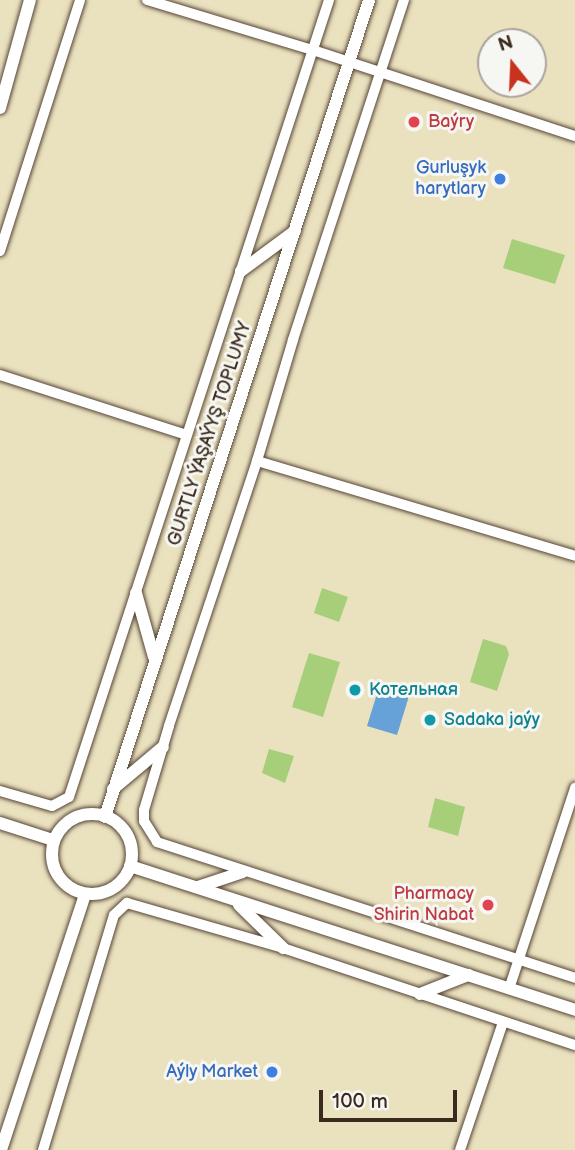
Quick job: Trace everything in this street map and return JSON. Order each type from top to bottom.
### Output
[{"type":"street","points":[[0,108],[30,0]]},
{"type":"street","points":[[0,251],[80,0]]},
{"type":"street","points":[[147,0],[313,50],[575,136]]},
{"type":"street","points":[[0,791],[52,806],[69,797],[328,0]]},
{"type":"street","name":"GURTLY ÝAŞAÝYŞ TOPLUMY","points":[[104,817],[369,0]]},
{"type":"street","points":[[404,0],[163,747],[144,810],[144,821],[157,842],[575,978]]},
{"type":"street","points":[[241,271],[296,231]]},
{"type":"street","points":[[0,374],[187,435]]},
{"type":"street","points":[[257,461],[575,556]]},
{"type":"street","points":[[136,593],[154,657]]},
{"type":"street","points":[[113,789],[163,747]]},
{"type":"street","points":[[509,989],[575,788]]},
{"type":"street","points":[[91,814],[104,817],[120,825],[128,837],[132,851],[130,866],[124,879],[113,889],[99,894],[85,894],[70,888],[58,878],[51,856],[53,840],[62,827],[75,817],[91,814]]},
{"type":"street","points":[[0,823],[53,840]]},
{"type":"street","points":[[130,866],[575,1010]]},
{"type":"street","points":[[198,887],[243,872]]},
{"type":"street","points":[[1,1150],[85,894]]},
{"type":"street","points":[[237,902],[283,948]]},
{"type":"street","points":[[43,1150],[114,915],[127,903],[283,948],[575,1045]]},
{"type":"street","points":[[420,994],[468,975]]},
{"type":"street","points":[[460,1150],[503,1022]]},
{"type":"green space","points":[[512,239],[565,255],[555,284],[503,268]]},
{"type":"green space","points":[[322,588],[348,597],[339,622],[314,613]]},
{"type":"green space","points":[[483,639],[506,646],[509,654],[497,691],[470,682]]},
{"type":"green space","points":[[309,653],[340,662],[323,717],[292,707]]},
{"type":"green space","points":[[269,749],[294,756],[285,783],[262,773]]},
{"type":"green space","points":[[435,798],[465,807],[458,836],[428,827]]},
{"type":"water","points":[[380,684],[410,693],[397,735],[367,726]]},
{"type":"place","name":"Baýry","points":[[414,122]]},
{"type":"place","name":"Gurluşyk harytlary","points":[[500,179]]},
{"type":"place","name":"Котельная","points":[[355,690]]},
{"type":"place","name":"Sadaka jaýy","points":[[430,720]]},
{"type":"place","name":"Pharmacy Shirin Nabat","points":[[488,905]]},
{"type":"place","name":"Aýly Market","points":[[272,1072]]}]
